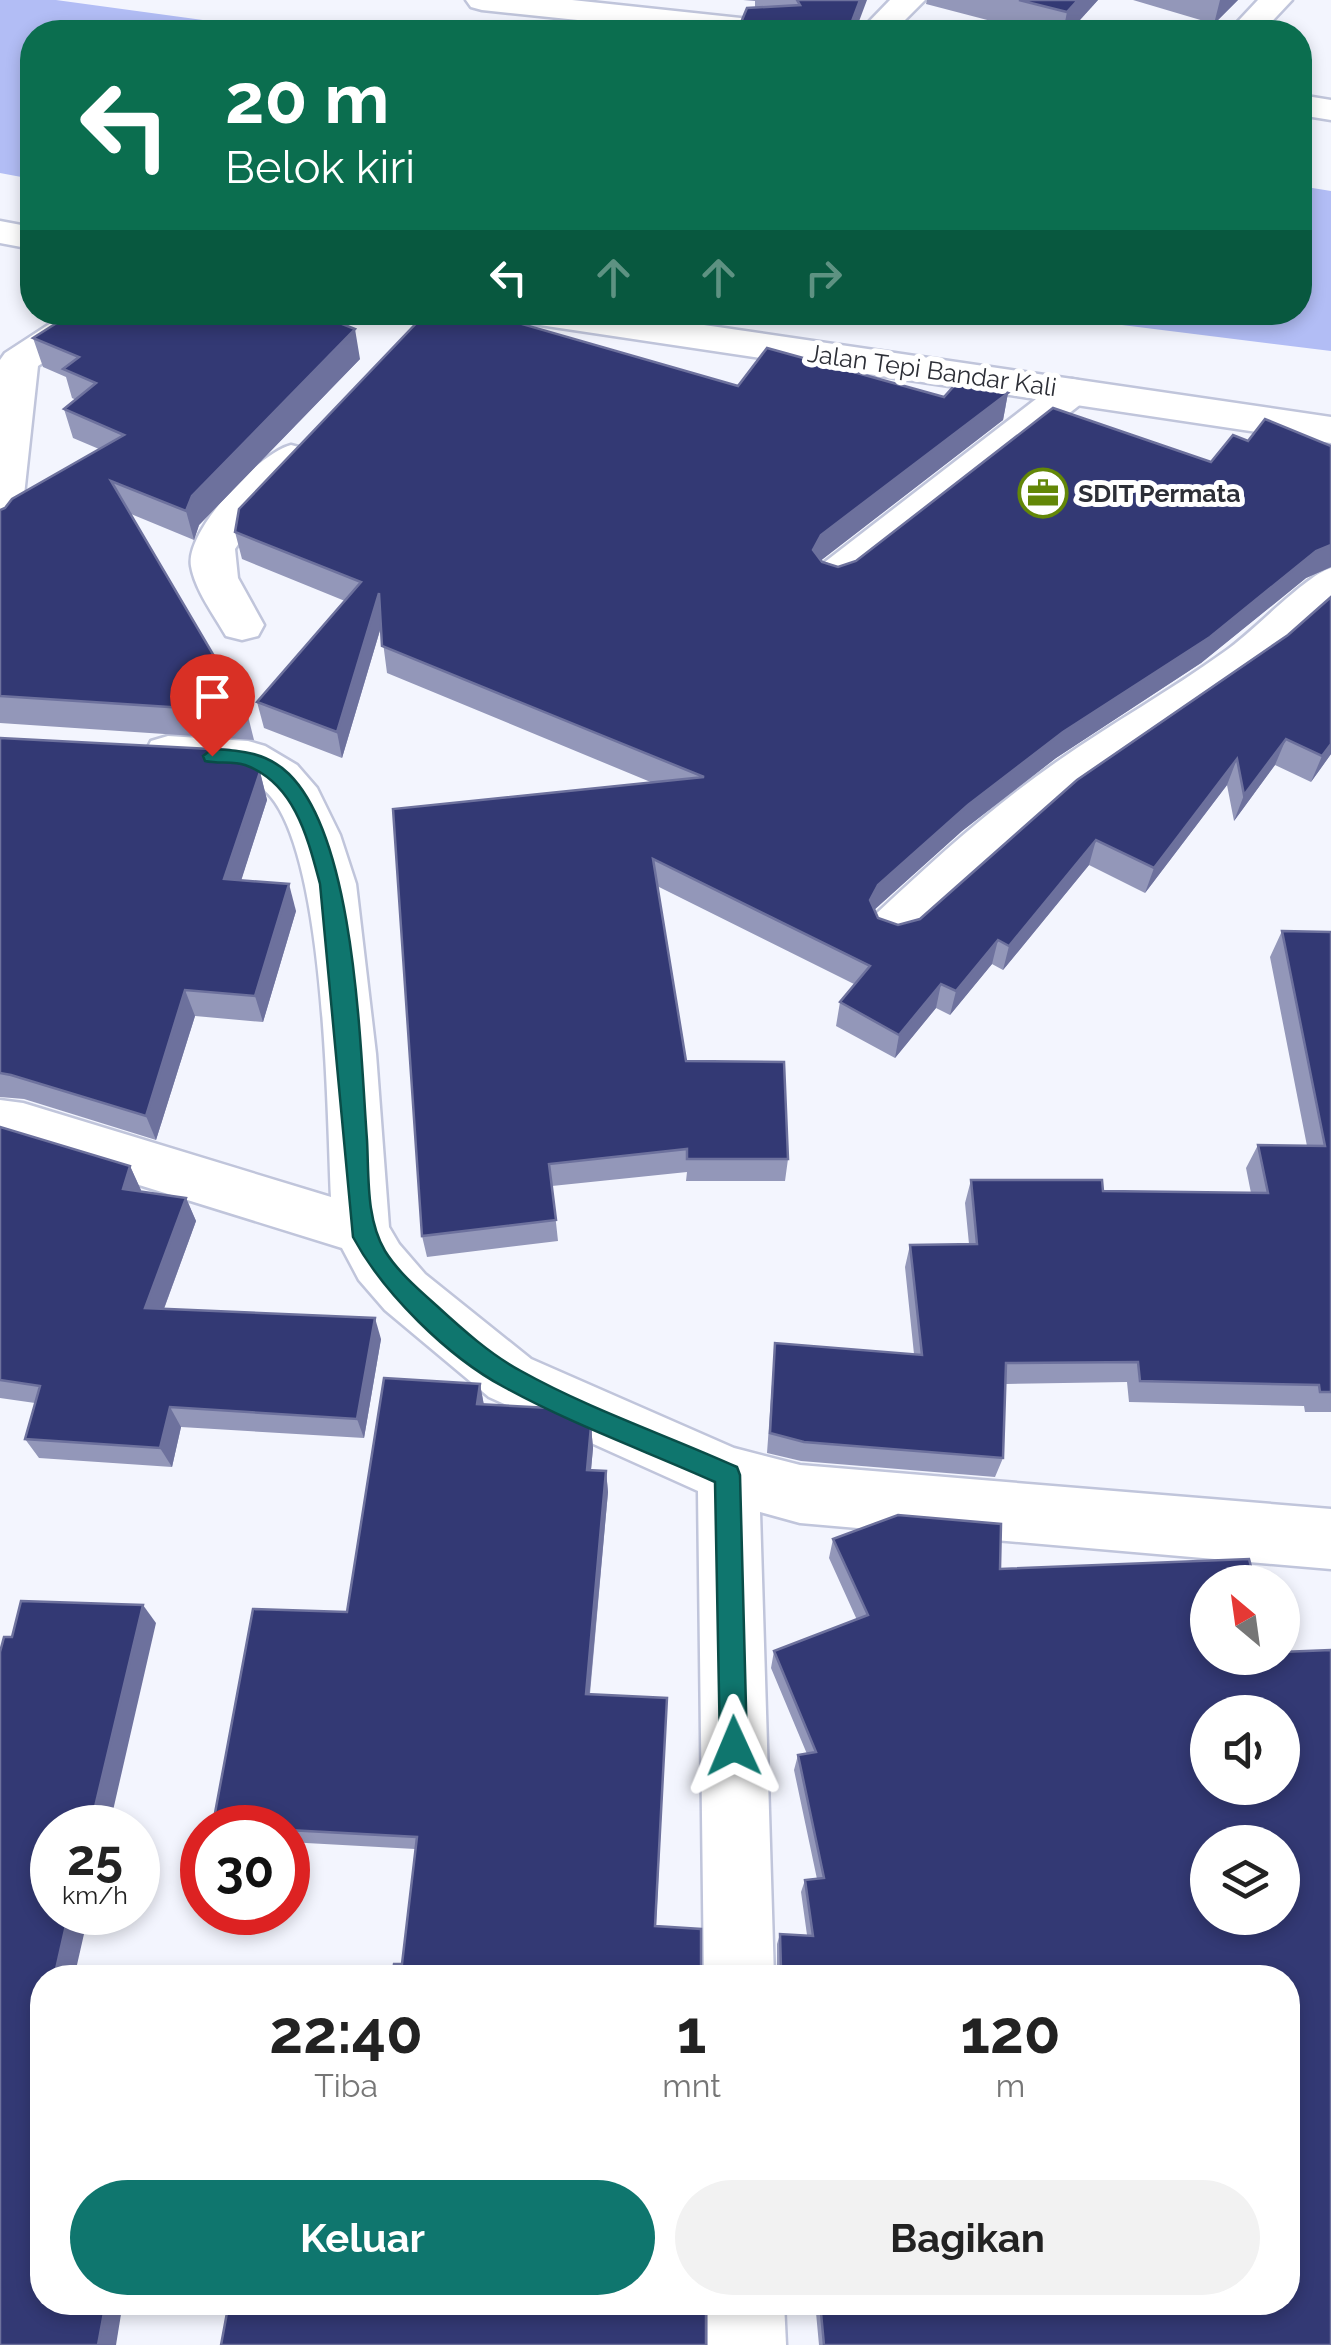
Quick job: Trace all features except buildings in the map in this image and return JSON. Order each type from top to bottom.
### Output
[{"type":"street","points":[[482,0],[567,5],[685,20]]},
{"type":"street","points":[[888,20],[909,0]]},
{"type":"street","points":[[1256,20],[1276,0]]},
{"type":"street","points":[[0,523],[19,362],[75,325]]},
{"type":"street","name":"Jalan Tepi Bandar Kali","points":[[622,325],[1331,430]]},
{"type":"street","points":[[836,576],[1072,391]]},
{"type":"street","points":[[242,626],[212,566],[217,540],[223,528],[323,425]]},
{"type":"street","points":[[896,927],[1002,825],[1078,770],[1238,666],[1300,617],[1331,583]]},
{"type":"street","points":[[114,750],[248,758],[280,777],[300,800],[316,835],[330,884],[350,1054],[362,1230],[379,1262],[405,1292],[510,1378],[728,1475],[800,1494],[1331,1539]]},
{"type":"street","points":[[0,1124],[23,1126],[362,1230]]},
{"type":"street","points":[[728,1475],[739,1965]]},
{"type":"street","points":[[746,2315],[747,2345]]},
{"type":"water","points":[[0,0],[56,0],[202,20],[20,20],[20,177],[0,173]]},
{"type":"water","points":[[1312,188],[1331,191],[1331,351],[1122,325],[1312,325]]},
{"type":"place","name":"SDIT Permata","points":[[1043,493]]},
{"type":"route","points":[[212,756],[248,758],[280,777],[300,800],[316,835],[330,884],[350,1054],[362,1230],[379,1262],[449,1332],[510,1378],[728,1475],[734,1746]]}]
